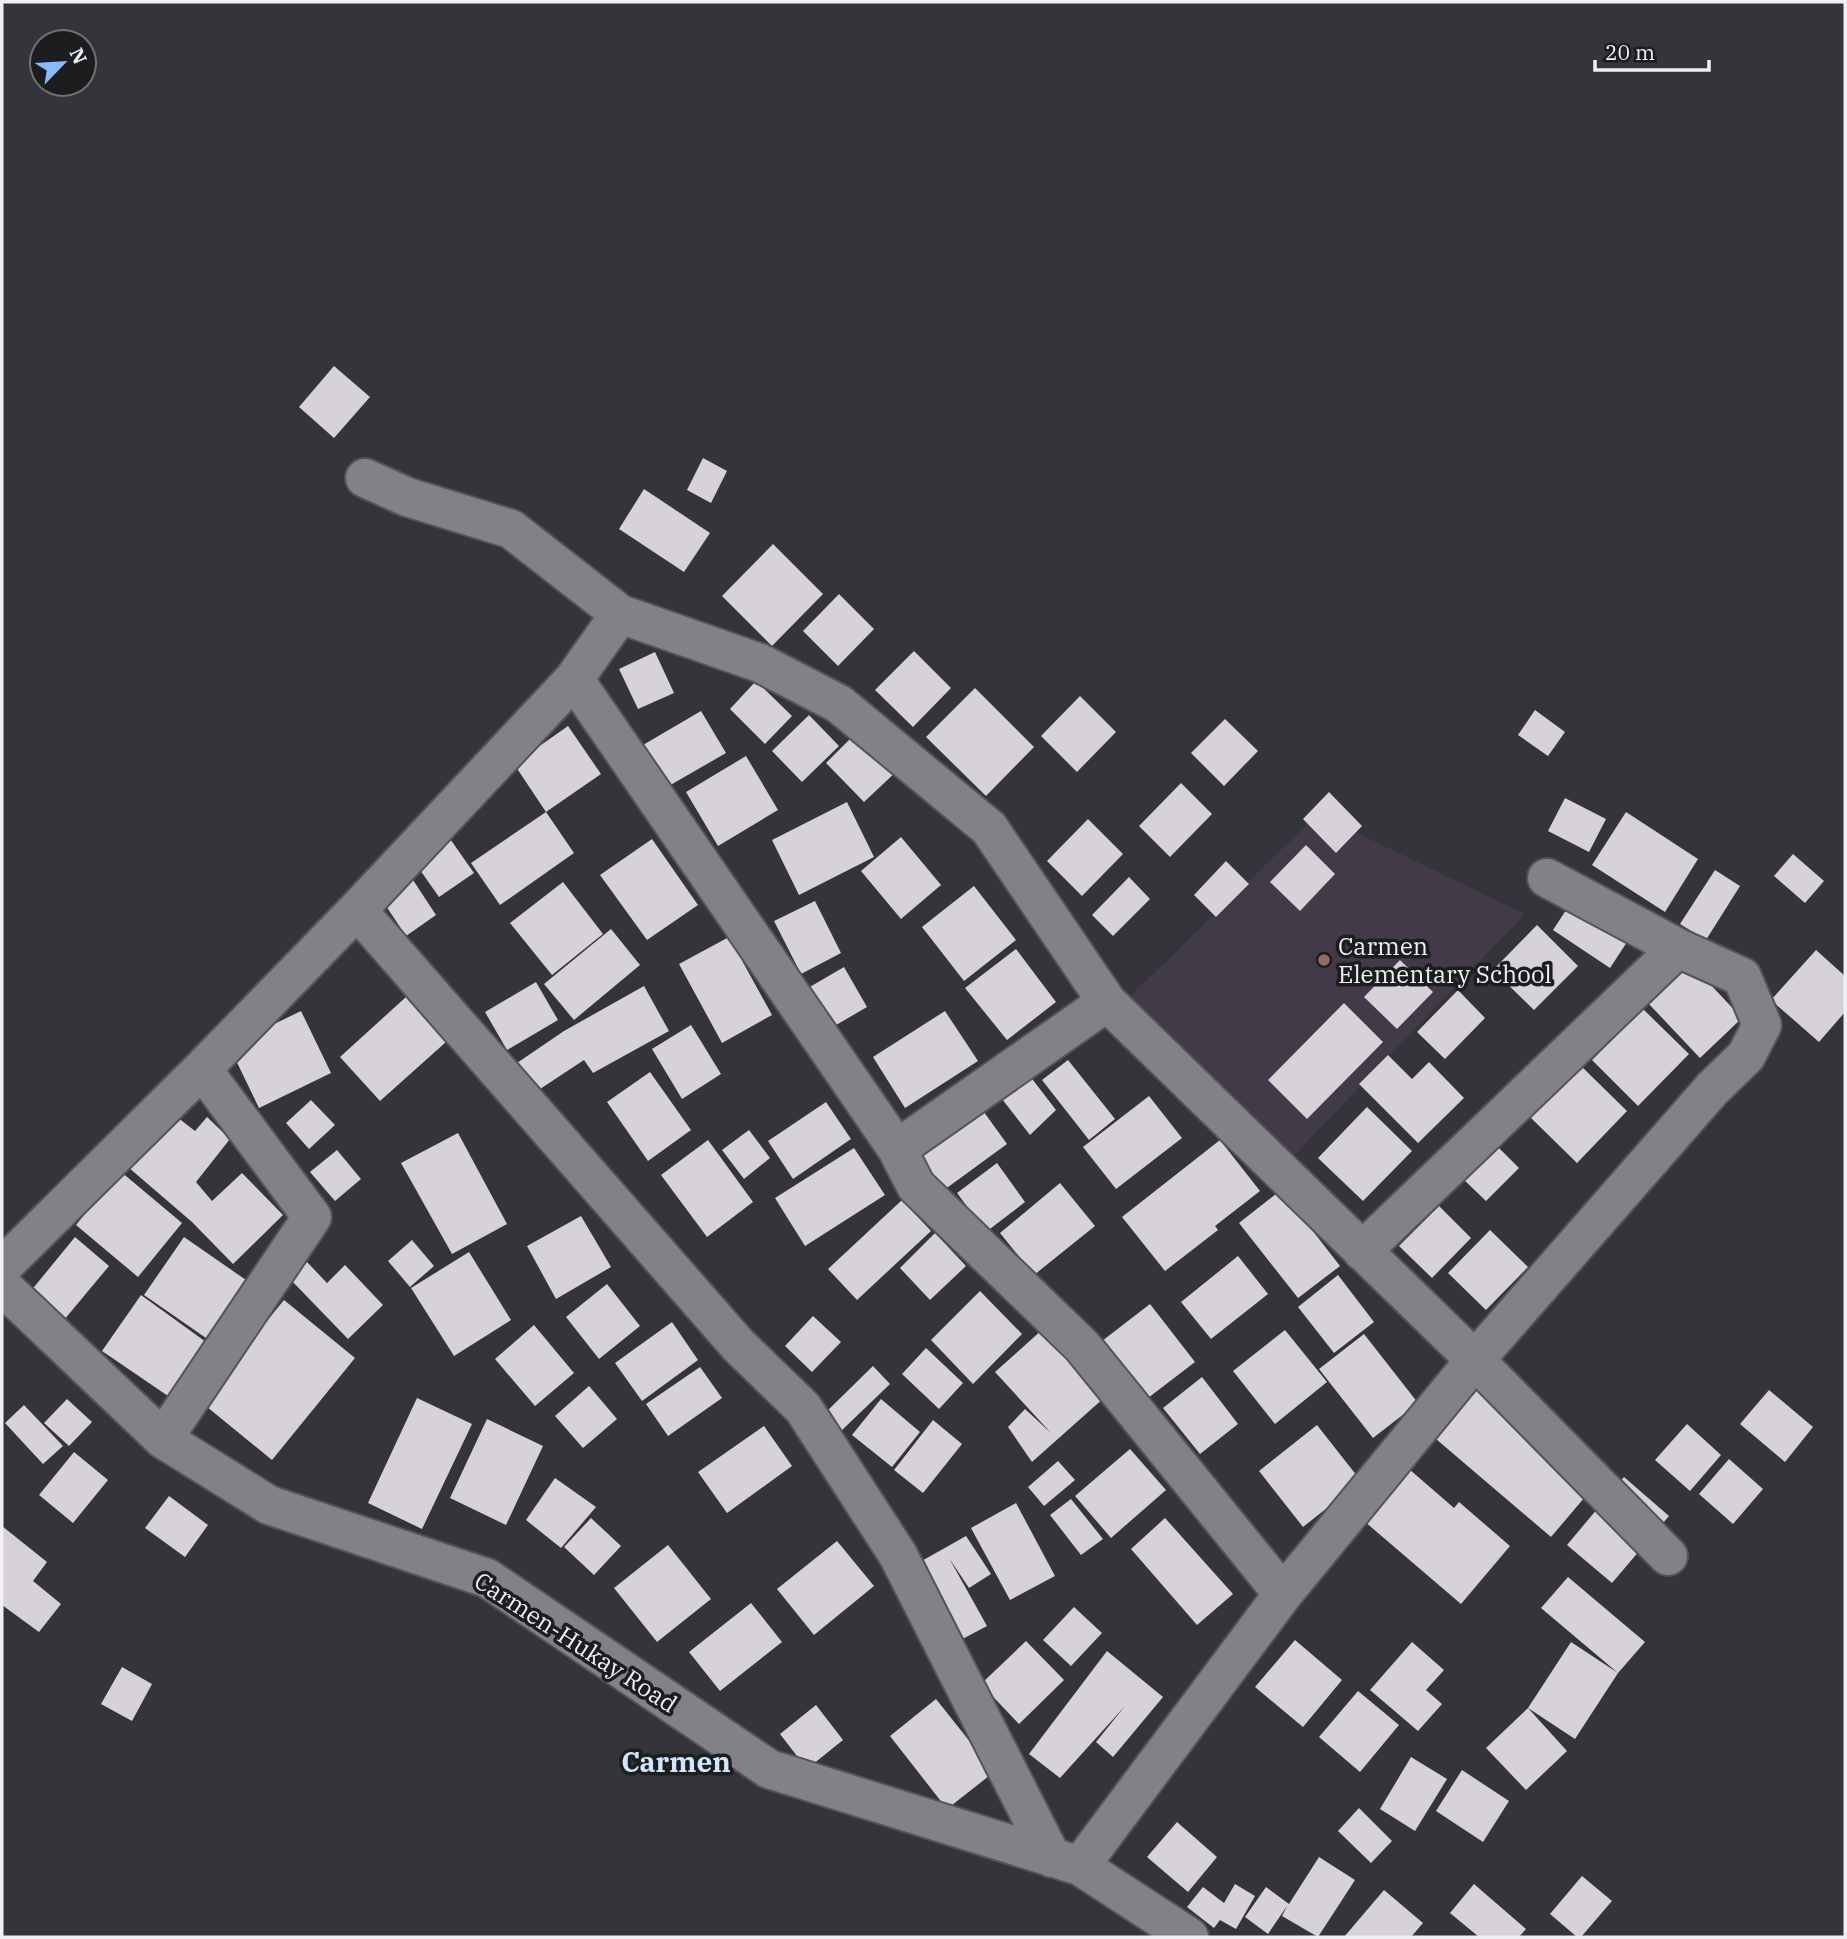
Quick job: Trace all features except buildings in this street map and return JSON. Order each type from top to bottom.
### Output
[{"type":"street","points":[[365,478],[407,497],[510,529],[620,614],[760,663],[839,704],[989,828],[1107,1002],[1475,1360],[1668,1556]]},
{"type":"street","points":[[2,1267],[202,1069],[357,910],[574,679],[620,614]]},
{"type":"street","points":[[574,679],[897,1149],[916,1186],[1082,1346],[1283,1594]]},
{"type":"street","points":[[357,910],[738,1345],[803,1408],[898,1555],[1066,1862],[1475,1360],[1712,1089],[1746,1056],[1762,1025],[1742,977],[1678,948],[1547,878]]},
{"type":"street","points":[[1362,1251],[1678,948]]},
{"type":"street","points":[[897,1149],[1107,1002]]},
{"type":"street","points":[[163,1438],[312,1217],[202,1069]]},
{"type":"street","name":"Carmen-Hukay Road","points":[[2,1286],[163,1438],[269,1506],[487,1578],[769,1769],[1066,1862],[1189,1937]]},
{"type":"shaded area","name":"Carmen Elementary School","points":[[1318,814],[1525,914],[1286,1164],[1121,1005]]},
{"type":"place","name":"Carmen Elementary School","points":[[1324,960]]},
{"type":"district","name":"Carmen","points":[[676,1761]]}]
